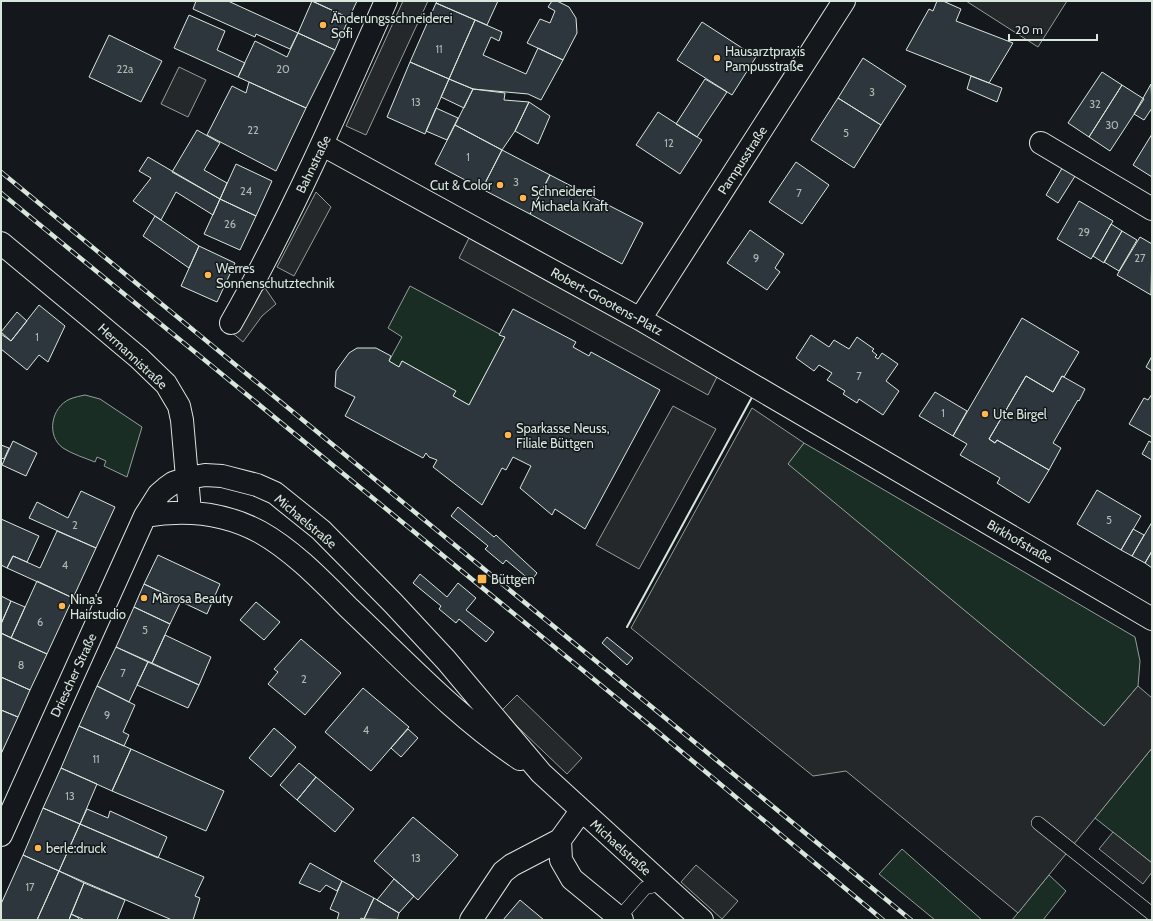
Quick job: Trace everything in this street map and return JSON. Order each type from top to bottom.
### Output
[{"type":"street","name":"Bahnstraße","points":[[231,322],[263,266],[323,145],[386,1]]},
{"type":"street","name":"Pampusstraße","points":[[640,318],[844,1]]},
{"type":"street","points":[[1041,143],[1152,209]]},
{"type":"street","name":"Robert-Grootens-Platz","points":[[323,145],[640,318],[888,464]]},
{"type":"street","name":"Hermannistraße","points":[[1,243],[95,320],[166,384],[179,406],[182,420],[190,512]]},
{"type":"street","name":"Birkhofstraße","points":[[888,464],[1152,619]]},
{"type":"street","name":"Michaelstraße","points":[[146,516],[159,494],[173,483],[188,478],[205,475],[222,476],[256,485],[275,493],[321,530],[393,603],[446,660],[541,773],[702,920]]},
{"type":"street","name":"Michaelstraße","points":[[146,516],[167,512],[190,512],[210,515],[241,524],[260,532],[278,543],[331,590],[453,708],[494,742],[541,773]]},
{"type":"street","name":"Driescher Straße","points":[[1,835],[146,516]]},
{"type":"street","name":"Michaelstraße","points":[[581,811],[560,840],[561,860],[572,879],[621,919]]},
{"type":"street","points":[[471,920],[503,872],[512,865],[560,840]]},
{"type":"lane","points":[[1038,823],[1152,914]]},
{"type":"lane","name":"Michaelstraße","points":[[621,919],[645,888],[662,884]]},
{"type":"green space","points":[[410,286],[505,337],[469,405],[453,396],[455,391],[402,361],[399,367],[389,361],[402,337],[388,328]]},
{"type":"green space","points":[[85,395],[100,399],[142,427],[127,477],[104,466],[106,461],[97,457],[95,462],[63,448],[54,436],[53,422],[58,408],[70,399]]},
{"type":"green space","points":[[804,443],[1135,637],[1140,661],[1138,686],[1104,726],[787,464]]},
{"type":"green space","points":[[1152,748],[1152,863],[1095,818]]},
{"type":"green space","points":[[902,849],[982,920],[935,920],[879,874]]},
{"type":"green space","points":[[1049,875],[1066,891],[1043,920],[1012,920]]},
{"type":"shaded area","points":[[403,1],[428,1],[366,135],[346,126]]},
{"type":"shaded area","points":[[966,1],[1067,1],[1038,47]]},
{"type":"shaded area","points":[[179,67],[206,80],[188,117],[161,104]]},
{"type":"shaded area","points":[[316,192],[331,207],[294,276],[277,267]]},
{"type":"shaded area","points":[[469,238],[718,375],[708,395],[459,258]]},
{"type":"shaded area","points":[[265,288],[276,304],[262,316],[243,342],[230,331],[249,304]]},
{"type":"shaded area","points":[[673,406],[716,429],[639,569],[596,545]]},
{"type":"shaded area","points":[[752,408],[804,443],[788,464],[1104,726],[1138,686],[1152,698],[1152,748],[1018,913],[846,771],[813,776],[631,628]]},
{"type":"shaded area","points":[[517,695],[582,758],[567,774],[501,711]]},
{"type":"shaded area","points":[[1113,832],[1152,863],[1152,872],[1143,884],[1099,849]]},
{"type":"shaded area","points":[[696,865],[738,901],[722,919],[681,882]]},
{"type":"building","points":[[196,1],[228,1],[298,33],[290,49],[256,34],[255,37],[193,9]]},
{"type":"building","name":"Änderungsschneiderei Sofi","points":[[312,1],[349,18],[335,50],[298,33]]},
{"type":"building","points":[[312,1],[357,1],[349,18]]},
{"type":"building","points":[[437,1],[498,1],[487,25],[436,3]]},
{"type":"building","points":[[552,1],[557,1],[569,7],[576,18],[577,33],[563,60],[527,43],[540,19],[550,23],[555,11],[548,7]]},
{"type":"building","points":[[937,1],[943,1],[961,9],[956,21],[1013,43],[989,83],[906,50],[929,9],[933,11]]},
{"type":"building","points":[[436,3],[475,20],[449,79],[410,62]]},
{"type":"building","points":[[189,15],[225,31],[217,50],[245,63],[238,77],[174,48]]},
{"type":"building","points":[[475,20],[502,32],[499,41],[491,37],[483,55],[526,74],[538,48],[563,60],[541,100],[528,94],[473,89],[449,79]]},
{"type":"building","name":"Hausarztpraxis Pampusstraße","points":[[702,22],[756,57],[732,95],[677,60]]},
{"type":"building","points":[[298,33],[335,50],[306,108],[238,77],[255,41],[287,57]]},
{"type":"building","points":[[109,35],[162,61],[141,102],[89,77]]},
{"type":"building","points":[[863,58],[906,86],[881,125],[838,98]]},
{"type":"building","points":[[410,62],[449,79],[425,134],[387,117]]},
{"type":"building","points":[[1102,72],[1122,85],[1089,137],[1068,123]]},
{"type":"building","points":[[971,76],[1002,88],[997,102],[967,89]]},
{"type":"building","points":[[449,79],[473,89],[464,108],[441,97]]},
{"type":"building","points":[[705,79],[727,92],[697,137],[676,124]]},
{"type":"building","points":[[249,82],[306,108],[276,171],[207,135],[232,86],[246,93]]},
{"type":"building","points":[[1151,84],[1152,108],[1144,120],[1134,114]]},
{"type":"building","points":[[1122,85],[1144,99],[1110,151],[1089,137]]},
{"type":"building","points":[[473,89],[505,93],[504,100],[529,102],[515,131],[502,150],[455,125]]},
{"type":"building","points":[[838,98],[881,125],[854,168],[811,140]]},
{"type":"building","points":[[529,102],[550,116],[538,144],[515,131]]},
{"type":"building","points":[[436,108],[458,118],[447,140],[426,131]]},
{"type":"building","points":[[658,112],[702,140],[680,174],[636,145]]},
{"type":"building","points":[[455,125],[502,150],[482,189],[435,164]]},
{"type":"building","points":[[197,130],[220,143],[204,170],[227,183],[220,199],[172,172]]},
{"type":"building","points":[[1152,134],[1152,177],[1133,165]]},
{"type":"building","points":[[502,150],[550,175],[530,214],[482,189]]},
{"type":"building","points":[[148,157],[220,199],[213,215],[176,192],[161,220],[133,201],[151,178],[139,171]]},
{"type":"building","points":[[796,162],[829,185],[802,224],[769,202]]},
{"type":"building","points":[[236,164],[272,181],[256,216],[220,199]]},
{"type":"building","points":[[1064,165],[1077,173],[1058,203],[1046,195]]},
{"type":"building","points":[[550,175],[643,223],[622,264],[530,214]]},
{"type":"building","points":[[220,199],[256,216],[240,250],[204,234]]},
{"type":"building","points":[[1079,201],[1113,221],[1091,259],[1057,239]]},
{"type":"building","points":[[155,216],[199,246],[189,268],[143,236]]},
{"type":"building","points":[[1111,224],[1122,231],[1104,263],[1093,256]]},
{"type":"building","points":[[750,230],[784,254],[775,268],[780,272],[767,290],[727,263]]},
{"type":"building","points":[[1122,231],[1137,240],[1119,271],[1104,262]]},
{"type":"building","points":[[1140,237],[1152,244],[1151,295],[1117,275]]},
{"type":"building","name":"Werres Sonnenschutztechnik","points":[[199,246],[235,263],[217,302],[181,286]]},
{"type":"building","points":[[39,305],[65,326],[48,362],[39,355],[27,370],[1,349],[1,334],[11,341]]},
{"type":"building","name":"Sparkasse Neuss, Filiale Büttgen","points":[[513,309],[576,342],[573,347],[589,356],[591,352],[660,390],[585,529],[555,509],[552,515],[520,488],[531,466],[513,457],[506,470],[502,468],[482,505],[433,467],[437,460],[429,457],[426,453],[423,458],[345,416],[355,397],[335,387],[336,371],[349,353],[357,348],[376,348],[391,356],[389,361],[399,367],[402,361],[456,391],[453,396],[469,405],[505,337],[499,335]]},
{"type":"building","points":[[17,312],[27,321],[11,341],[1,332]]},
{"type":"building","name":"Ute Birgel","points":[[1022,318],[1079,352],[1053,392],[1026,376],[989,439],[995,443],[997,440],[1049,470],[1029,503],[997,483],[1000,478],[960,455],[967,444],[953,436]]},
{"type":"building","points":[[811,335],[829,347],[834,340],[849,349],[857,337],[874,349],[872,351],[877,355],[875,357],[878,359],[882,353],[898,364],[886,381],[899,391],[883,415],[859,399],[857,403],[843,394],[845,391],[827,380],[832,373],[819,365],[814,371],[796,358]]},
{"type":"building","points":[[1152,356],[1152,371],[1146,367]]},
{"type":"building","points":[[1026,376],[1053,392],[1062,376],[1085,389],[1053,443],[1061,448],[1049,470],[997,440],[995,443],[989,439]]},
{"type":"building","points":[[935,392],[967,411],[953,436],[919,416]]},
{"type":"building","points":[[1152,394],[1152,437],[1129,424],[1144,398],[1148,400]]},
{"type":"building","points":[[13,441],[37,453],[26,476],[2,465]]},
{"type":"building","points":[[1149,441],[1152,443],[1152,460],[1142,454]]},
{"type":"building","points":[[1,445],[9,448],[4,459],[1,458]]},
{"type":"building","points":[[1097,490],[1141,516],[1121,550],[1077,524]]},
{"type":"building","points":[[81,491],[115,507],[96,548],[29,518],[37,502],[68,518]]},
{"type":"building","points":[[458,507],[494,537],[496,535],[537,573],[531,581],[506,560],[503,564],[485,549],[488,546],[451,516]]},
{"type":"building","points":[[1,519],[39,536],[27,562],[13,556],[7,568],[1,565]]},
{"type":"building","points":[[1152,522],[1152,551],[1145,563],[1132,556]]},
{"type":"building","points":[[1133,529],[1144,535],[1132,556],[1121,550]]},
{"type":"building","points":[[57,531],[96,548],[73,598],[7,568],[13,556],[40,568]]},
{"type":"building","points":[[1152,551],[1152,568],[1145,563]]},
{"type":"building","points":[[158,555],[220,584],[207,614],[144,584]]},
{"type":"building","points":[[420,574],[447,597],[458,583],[476,598],[466,610],[494,632],[486,642],[459,619],[456,623],[439,609],[441,606],[413,583]]},
{"type":"building","points":[[37,581],[73,598],[47,654],[11,638]]},
{"type":"building","points":[[144,584],[181,601],[170,624],[134,607]]},
{"type":"building","points":[[1,596],[11,601],[1,624]]},
{"type":"building","points":[[11,601],[25,607],[11,638],[1,633],[1,624]]},
{"type":"building","points":[[256,602],[280,622],[264,640],[240,620]]},
{"type":"building","points":[[134,607],[170,624],[152,663],[116,647]]},
{"type":"building","points":[[1,633],[47,654],[30,690],[1,677]]},
{"type":"building","points":[[165,635],[211,657],[199,685],[152,663]]},
{"type":"building","points":[[607,637],[633,658],[627,665],[602,643]]},
{"type":"building","points":[[301,639],[341,673],[305,715],[268,684],[278,672],[274,669]]},
{"type":"building","points":[[116,647],[148,662],[129,702],[97,686]]},
{"type":"building","points":[[148,662],[199,685],[188,708],[137,685]]},
{"type":"building","points":[[1,677],[30,690],[18,717],[1,710]]},
{"type":"building","points":[[97,686],[135,705],[123,732],[129,735],[124,746],[79,726]]},
{"type":"building","points":[[363,688],[409,727],[371,771],[325,732]]},
{"type":"building","points":[[1,710],[18,717],[1,754]]},
{"type":"building","points":[[79,726],[131,749],[112,791],[61,768]]},
{"type":"building","points":[[274,728],[296,747],[271,777],[249,758]]},
{"type":"building","points":[[408,729],[418,738],[401,757],[391,748]]},
{"type":"building","points":[[131,749],[224,791],[206,831],[112,791]]},
{"type":"building","points":[[299,763],[316,777],[297,800],[280,785]]},
{"type":"building","points":[[61,768],[97,784],[80,824],[43,808]]},
{"type":"building","points":[[316,777],[354,809],[335,832],[297,800]]},
{"type":"building","points":[[43,808],[80,824],[59,871],[23,855]]},
{"type":"building","points":[[87,809],[108,818],[110,811],[167,837],[158,858],[80,824]]},
{"type":"building","points":[[413,817],[458,855],[418,900],[374,861]]},
{"type":"building","points":[[80,824],[204,877],[195,896],[200,898],[193,920],[172,920],[59,871]]},
{"type":"building","points":[[23,855],[59,871],[37,920],[1,920],[1,904]]},
{"type":"building","points":[[310,863],[342,881],[337,891],[326,885],[320,892],[299,883]]},
{"type":"building","points":[[59,871],[84,883],[69,920],[37,920]]},
{"type":"building","points":[[394,879],[414,896],[399,913],[377,900]]},
{"type":"building","points":[[342,881],[374,898],[364,919],[337,920],[339,913],[330,909]]},
{"type":"building","points":[[84,883],[125,900],[117,920],[85,920],[71,914]]},
{"type":"building","points":[[374,898],[399,913],[397,920],[364,919]]},
{"type":"building","points":[[520,900],[544,920],[503,920]]},
{"type":"building","points":[[71,914],[79,918],[78,920],[69,920]]},
{"type":"railway","points":[[1,172],[911,920]]},
{"type":"railway","points":[[1,193],[652,727],[883,920]]},
{"type":"wall","points":[[627,627],[751,399]]},
{"type":"place","name":"Änderungsschneiderei Sofi","points":[[323,25]]},
{"type":"place","name":"Hausarztpraxis Pampusstraße","points":[[717,58]]},
{"type":"place","name":"Cut & Color","points":[[500,185]]},
{"type":"place","name":"Schneiderei Michaela Kraft","points":[[523,198]]},
{"type":"place","name":"Werres Sonnenschutztechnik","points":[[208,275]]},
{"type":"place","name":"Ute Birgel","points":[[985,414]]},
{"type":"place","name":"Sparkasse Neuss, Filiale Büttgen","points":[[508,435]]},
{"type":"place","name":"Büttgen","points":[[482,579]]},
{"type":"place","name":"Marosa Beauty","points":[[144,598]]},
{"type":"place","name":"Nina's Hairstudio","points":[[62,606]]},
{"type":"place","name":"berle:druck","points":[[38,848]]}]
